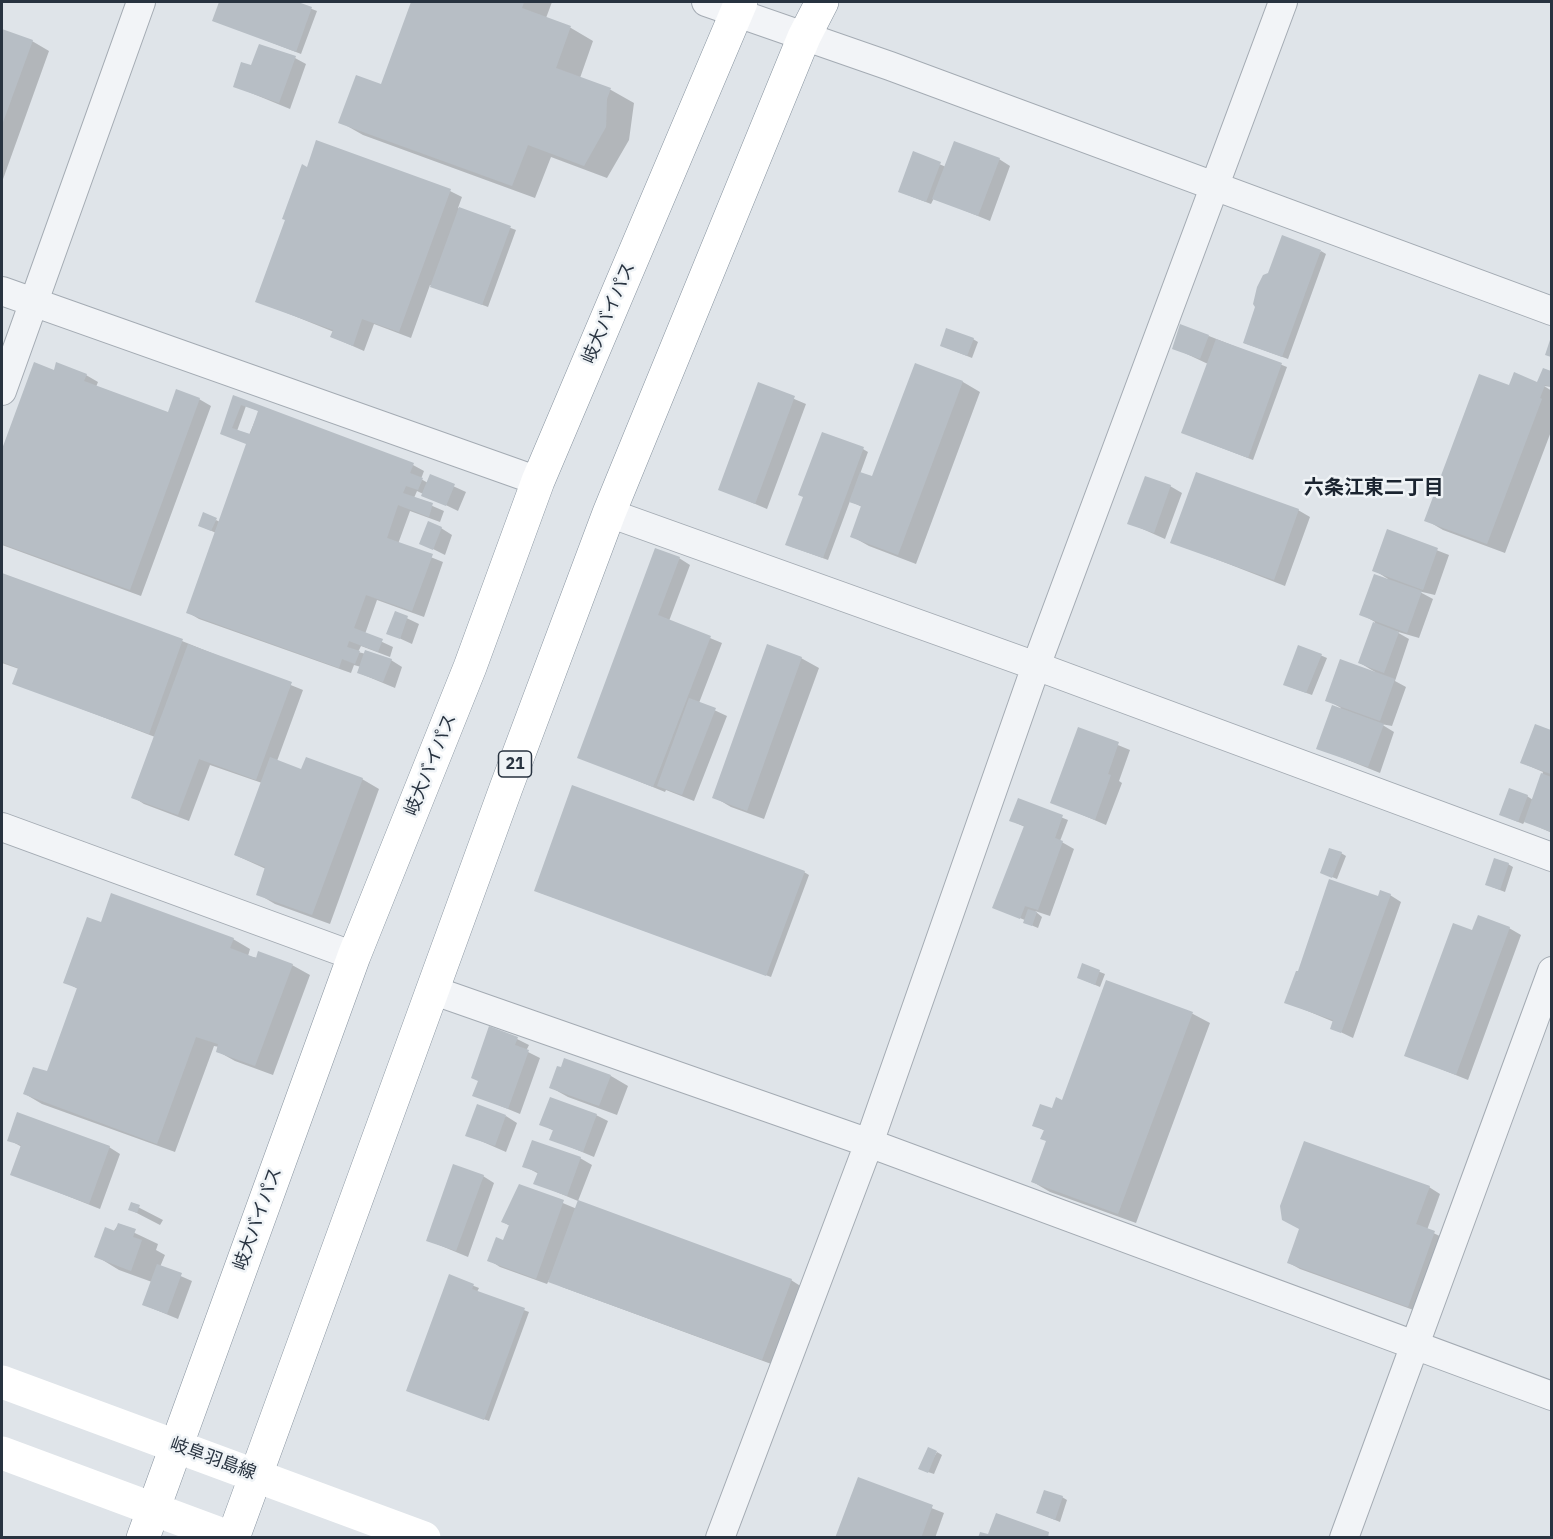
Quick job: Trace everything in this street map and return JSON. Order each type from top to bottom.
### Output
[{"type":"main road","name":"21","points":[[232,1538],[609,513],[804,37],[822,2]]},
{"type":"main road","name":"岐大バイパス","points":[[148,1523],[354,956],[470,667],[537,481],[728,5]]},
{"type":"main road","name":"岐阜羽島線","points":[[2,1382],[424,1538]]},
{"type":"main road","points":[[2,1453],[148,1523],[232,1538]]},
{"type":"street","points":[[2,391],[141,2]]},
{"type":"street","points":[[720,1538],[870,1143],[1036,666],[1283,2]]},
{"type":"street","points":[[728,5],[804,37],[1551,311]]},
{"type":"street","points":[[2,291],[537,481]]},
{"type":"street","points":[[609,513],[1036,666],[1551,857]]},
{"type":"street","points":[[2,827],[354,956]]},
{"type":"street","points":[[1344,1538],[1551,971]]},
{"type":"street","points":[[432,990],[870,1143],[1551,1396]]},
{"type":"building","points":[[219,2],[298,2],[312,7],[296,52],[212,21]]},
{"type":"building","points":[[411,2],[524,2],[522,8],[571,26],[556,68],[611,88],[607,99],[606,127],[584,166],[528,145],[512,186],[338,123],[356,75],[381,84]]},
{"type":"building","points":[[2,29],[33,40],[2,125]]},
{"type":"building","points":[[259,44],[296,56],[279,103],[233,87],[241,62],[251,65]]},
{"type":"building","points":[[316,140],[451,189],[399,332],[362,319],[353,346],[330,337],[333,330],[255,302],[285,220],[282,219],[302,164],[307,167]]},
{"type":"building","points":[[954,141],[1000,158],[978,216],[932,199]]},
{"type":"building","points":[[913,151],[941,162],[926,202],[898,192]]},
{"type":"building","points":[[459,207],[511,226],[482,305],[430,287]]},
{"type":"building","points":[[1282,235],[1321,250],[1282,357],[1243,343],[1255,307],[1253,304],[1257,287],[1263,275],[1268,273]]},
{"type":"building","points":[[1180,324],[1209,335],[1200,359],[1172,349]]},
{"type":"building","points":[[946,328],[974,338],[967,356],[940,346]]},
{"type":"building","points":[[1551,337],[1551,357],[1545,355]]},
{"type":"building","points":[[1216,339],[1282,363],[1248,458],[1181,433]]},
{"type":"building","points":[[34,362],[54,370],[56,362],[87,374],[84,381],[168,412],[176,389],[200,398],[130,590],[2,544],[2,449]]},
{"type":"building","points":[[915,363],[963,381],[898,555],[850,537],[861,506],[849,502],[860,472],[872,476]]},
{"type":"building","points":[[1543,368],[1551,371],[1551,387],[1545,385],[1540,398],[1542,399],[1487,544],[1424,521],[1479,374],[1509,385],[1514,372],[1537,382]]},
{"type":"building","points":[[758,382],[795,396],[755,504],[718,490]]},
{"type":"building","points":[[233,395],[414,463],[410,473],[423,478],[418,490],[406,486],[403,493],[433,503],[429,517],[398,505],[387,538],[433,554],[412,611],[366,595],[354,628],[383,639],[378,652],[349,641],[347,647],[360,651],[355,664],[342,659],[339,668],[186,613],[246,444],[220,434]],"holes":[[[241,405],[258,411],[250,434],[232,428]]]},
{"type":"building","points":[[822,432],[864,447],[823,558],[785,545],[803,497],[798,495]]},
{"type":"building","points":[[1196,472],[1299,509],[1274,580],[1170,543]]},
{"type":"building","points":[[430,474],[455,484],[446,506],[421,496]]},
{"type":"building","points":[[1145,476],[1171,485],[1154,533],[1127,524]]},
{"type":"building","points":[[203,512],[217,518],[211,531],[198,526]]},
{"type":"building","points":[[428,521],[442,527],[433,550],[419,544]]},
{"type":"building","points":[[1387,529],[1438,548],[1423,590],[1372,571]]},
{"type":"building","points":[[655,548],[680,557],[658,615],[711,636],[653,787],[577,758]]},
{"type":"building","points":[[2,573],[183,639],[149,734],[12,684],[18,668],[2,662]]},
{"type":"building","points":[[1374,574],[1422,591],[1407,633],[1359,615]]},
{"type":"building","points":[[395,611],[408,616],[400,639],[386,634]]},
{"type":"building","points":[[1373,622],[1399,632],[1384,673],[1358,663]]},
{"type":"building","points":[[188,644],[292,682],[256,780],[199,759],[178,815],[131,798]]},
{"type":"building","points":[[767,644],[802,657],[747,811],[712,798]]},
{"type":"building","points":[[1298,645],[1322,654],[1306,693],[1283,685]]},
{"type":"building","points":[[365,650],[392,659],[383,682],[357,673]]},
{"type":"building","points":[[1340,659],[1395,679],[1380,721],[1325,701]]},
{"type":"building","points":[[689,698],[716,708],[682,795],[657,786]]},
{"type":"building","points":[[1332,705],[1384,724],[1368,767],[1316,749]]},
{"type":"building","points":[[1535,724],[1551,730],[1551,774],[1520,763]]},
{"type":"building","points":[[1078,727],[1119,742],[1108,774],[1111,775],[1095,820],[1050,803]]},
{"type":"building","points":[[270,757],[301,769],[306,757],[363,778],[312,915],[256,895],[265,867],[234,855]]},
{"type":"building","points":[[1541,773],[1551,777],[1551,832],[1524,822]]},
{"type":"building","points":[[572,785],[805,871],[766,976],[534,891]]},
{"type":"building","points":[[1509,788],[1528,795],[1518,822],[1499,815]]},
{"type":"building","points":[[1018,798],[1063,815],[1055,838],[1063,841],[1038,910],[1025,906],[1020,919],[992,908],[1024,826],[1009,821]]},
{"type":"building","points":[[1329,848],[1342,852],[1332,878],[1320,873]]},
{"type":"building","points":[[1494,858],[1509,863],[1500,890],[1485,885]]},
{"type":"building","points":[[1329,879],[1378,896],[1380,890],[1391,894],[1341,1033],[1330,1029],[1333,1020],[1284,1003],[1296,971],[1298,971]]},
{"type":"building","points":[[111,893],[234,938],[230,948],[256,958],[258,951],[293,964],[255,1066],[216,1052],[218,1044],[196,1037],[157,1144],[23,1094],[33,1067],[47,1071],[77,988],[63,983],[87,917],[101,922]]},
{"type":"building","points":[[1028,909],[1037,912],[1032,926],[1023,923]]},
{"type":"building","points":[[1478,915],[1510,927],[1456,1075],[1404,1056],[1453,923],[1472,930]]},
{"type":"building","points":[[1082,963],[1100,970],[1095,985],[1077,978]]},
{"type":"building","points":[[1106,980],[1193,1012],[1118,1214],[1031,1182],[1046,1141],[1040,1139],[1044,1130],[1032,1126],[1040,1104],[1052,1108],[1056,1097],[1062,1100]]},
{"type":"building","points":[[489,1026],[518,1037],[515,1045],[529,1050],[508,1109],[472,1096],[478,1081],[471,1078]]},
{"type":"building","points":[[564,1058],[611,1075],[599,1106],[549,1088],[557,1066],[561,1067]]},
{"type":"building","points":[[550,1097],[597,1114],[583,1152],[549,1140],[553,1130],[539,1125]]},
{"type":"building","points":[[477,1104],[506,1115],[495,1146],[465,1136]]},
{"type":"building","points":[[17,1112],[110,1146],[89,1204],[10,1175],[21,1145],[7,1141]]},
{"type":"building","points":[[532,1140],[581,1157],[567,1196],[533,1184],[538,1172],[522,1167]]},
{"type":"building","points":[[1304,1141],[1430,1186],[1416,1224],[1435,1231],[1408,1307],[1287,1263],[1299,1229],[1282,1220],[1280,1206]]},
{"type":"building","points":[[453,1164],[484,1175],[456,1251],[426,1241]]},
{"type":"building","points":[[519,1184],[564,1200],[536,1279],[487,1261],[496,1237],[503,1240],[509,1225],[501,1222]]},
{"type":"building","points":[[578,1200],[792,1279],[762,1360],[548,1282]]},
{"type":"building","points":[[131,1202],[140,1205],[137,1213],[128,1210]]},
{"type":"building","points":[[118,1223],[136,1229],[133,1237],[142,1240],[131,1271],[94,1257],[105,1227],[115,1231]]},
{"type":"building","points":[[157,1264],[182,1273],[167,1314],[142,1305]]},
{"type":"building","points":[[449,1274],[474,1284],[472,1289],[525,1308],[484,1420],[406,1391]]},
{"type":"building","points":[[928,1447],[937,1451],[928,1473],[918,1469]]},
{"type":"building","points":[[858,1477],[933,1505],[921,1538],[835,1538]]},
{"type":"building","points":[[1044,1490],[1063,1496],[1055,1520],[1036,1513]]},
{"type":"building","points":[[996,1513],[1049,1532],[1048,1538],[978,1538],[980,1532],[988,1534]]},
{"type":"district","name":"六条江東二丁目","points":[[1374,488]]}]
